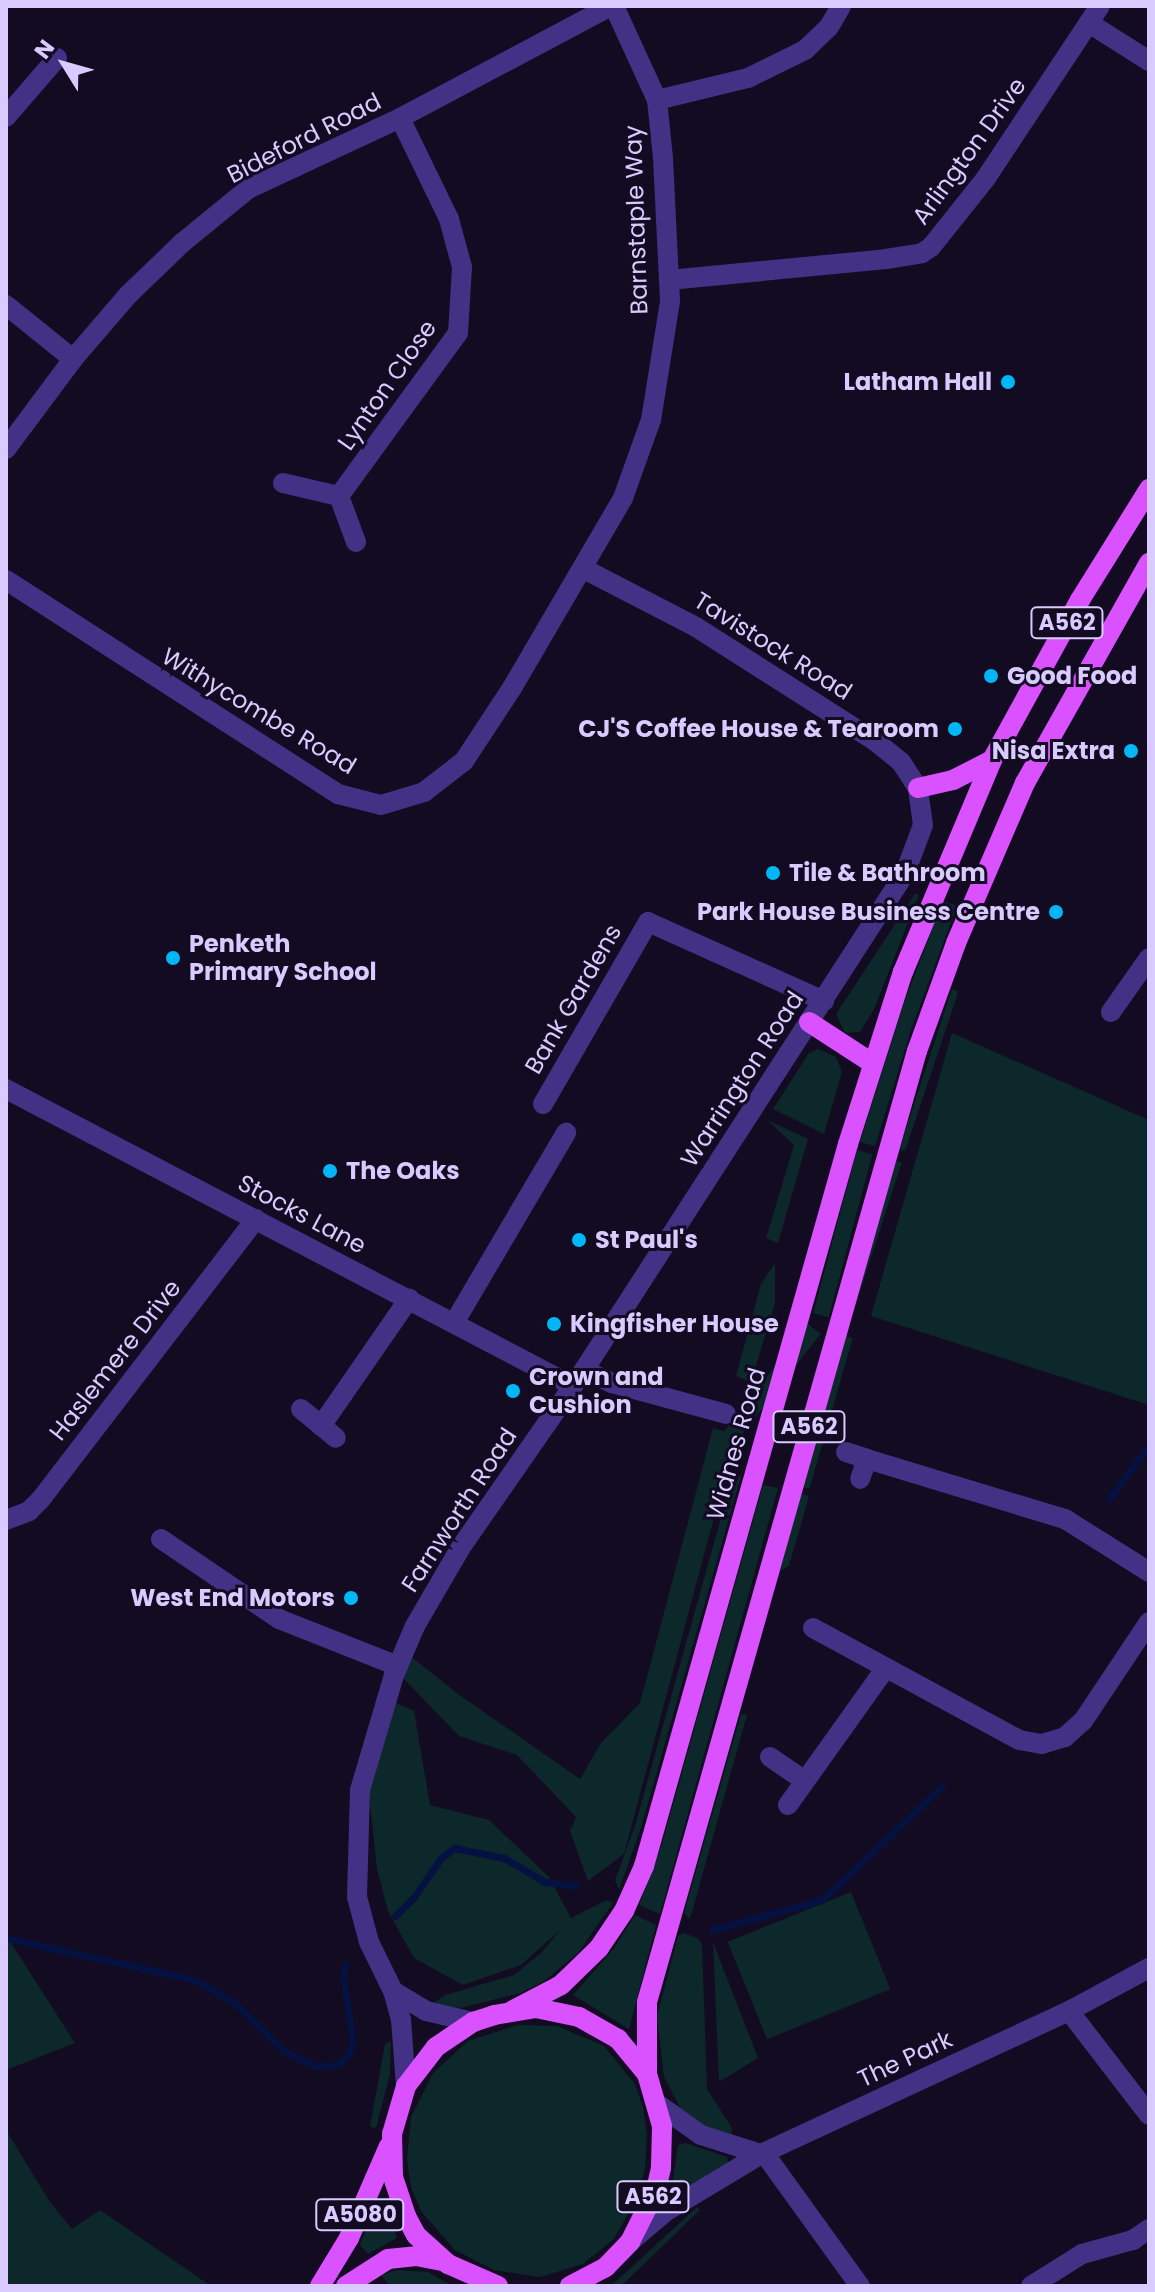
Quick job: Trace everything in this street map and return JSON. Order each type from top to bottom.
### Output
[{"type":"main road","name":"A562","points":[[992,760],[1080,600],[1149,489]]},
{"type":"main road","name":"A562","points":[[647,2074],[647,2002],[898,1113],[936,996],[1020,793],[1076,688],[1149,563]]},
{"type":"main road","points":[[918,788],[953,780],[992,760]]},
{"type":"main road","name":"Widnes Road","points":[[513,2010],[561,1985],[599,1948],[624,1911],[644,1866],[872,1063],[908,959],[992,760]]},
{"type":"main road","points":[[809,1022],[872,1063]]},
{"type":"main road","name":"A562","points":[[498,2286],[461,2274],[431,2251],[406,2216],[393,2177],[391,2140],[394,2117],[406,2086],[436,2047],[473,2022],[513,2010],[557,2010],[601,2027],[635,2055],[647,2074],[656,2103],[662,2126],[661,2168],[646,2215],[630,2242],[589,2286]]},
{"type":"main road","name":"A5080","points":[[320,2286],[349,2238],[391,2140]]},
{"type":"main road","name":"A5080","points":[[346,2286],[372,2267],[403,2256],[461,2274]]},
{"type":"main road","name":"A562","points":[[570,2286],[606,2267]]},
{"type":"street","name":"Barnstaple Way","points":[[584,569],[623,498],[651,420],[670,301],[657,100],[613,6]]},
{"type":"street","name":"Bideford Road","points":[[6,449],[73,359],[128,295],[182,243],[248,189],[400,118],[613,6]]},
{"type":"street","points":[[657,100],[748,78],[805,50],[829,27],[841,6]]},
{"type":"street","name":"Arlington Drive","points":[[669,280],[922,253],[931,247],[986,178],[1094,15],[1149,61]]},
{"type":"street","points":[[6,117],[57,58]]},
{"type":"street","name":"Lynton Close","points":[[339,496],[458,333],[462,267],[449,219],[400,118]]},
{"type":"street","points":[[6,305],[73,359]]},
{"type":"street","points":[[283,483],[339,496],[356,542]]},
{"type":"street","name":"Withycombe Road","points":[[6,580],[338,794],[381,805],[424,792],[464,761],[584,569]]},
{"type":"street","name":"Tavistock Road","points":[[584,569],[696,627],[875,741],[901,762],[918,788]]},
{"type":"street","name":"Warrington Road","points":[[578,1378],[905,873],[923,825],[918,788]]},
{"type":"street","name":"Bank Gardens","points":[[543,1104],[648,922],[824,1001]]},
{"type":"street","points":[[1111,1012],[1149,958]]},
{"type":"street","name":"Stocks Lane","points":[[6,1089],[454,1323],[578,1378],[612,1383],[726,1414]]},
{"type":"street","points":[[454,1323],[566,1133]]},
{"type":"street","name":"Haslemere Drive","points":[[6,1520],[29,1511],[41,1499],[256,1219]]},
{"type":"street","points":[[301,1409],[329,1432],[409,1299]]},
{"type":"street","name":"Farnworth Road","points":[[406,2086],[401,2020],[393,1991],[369,1942],[357,1897],[356,1838],[360,1790],[383,1704],[437,1584],[578,1378]]},
{"type":"street","points":[[846,1452],[1065,1519],[1149,1572]]},
{"type":"street","points":[[860,1479],[867,1459]]},
{"type":"street","points":[[161,1539],[279,1619],[398,1666]]},
{"type":"street","points":[[813,1628],[1019,1740],[1042,1744],[1065,1737],[1083,1721],[1149,1622]]},
{"type":"street","points":[[788,1805],[885,1669]]},
{"type":"street","points":[[770,1757],[805,1781]]},
{"type":"street","name":"The Park","points":[[630,2242],[665,2212],[763,2154],[1069,2011],[1149,1968]]},
{"type":"street","points":[[393,1991],[426,2011],[473,2022]]},
{"type":"street","points":[[1069,2011],[1149,2115]]},
{"type":"street","points":[[656,2103],[701,2135],[763,2154],[860,2286]]},
{"type":"street","points":[[1031,2286],[1082,2254],[1133,2240],[1149,2229]]},
{"type":"green space","points":[[915,894],[919,895],[874,1009],[860,1032],[845,1033],[836,1014]]},
{"type":"green space","points":[[943,901],[957,906],[911,1030],[875,1146],[860,1142],[904,1003]]},
{"type":"green space","points":[[952,989],[958,991],[956,999],[905,1151],[899,1150]]},
{"type":"green space","points":[[952,1033],[1149,1120],[1149,1400],[1146,1404],[871,1316]]},
{"type":"green space","points":[[818,1049],[836,1057],[842,1072],[824,1134],[773,1109],[809,1053]]},
{"type":"green space","points":[[767,1120],[808,1139],[778,1243],[766,1238],[794,1145]]},
{"type":"green space","points":[[857,1150],[872,1154],[829,1317],[813,1313]]},
{"type":"green space","points":[[896,1161],[902,1163],[849,1326],[843,1325]]},
{"type":"green space","points":[[775,1263],[775,1303],[751,1382],[736,1376],[761,1284]]},
{"type":"green space","points":[[808,1324],[821,1334],[723,1459],[710,1449]]},
{"type":"green space","points":[[846,1336],[853,1338],[809,1489],[803,1487]]},
{"type":"green space","points":[[713,1428],[736,1435],[624,1854],[588,1881],[570,1831],[576,1817],[517,1755],[459,1736],[401,1676],[408,1654],[458,1694],[580,1779],[601,1743],[640,1703]]},
{"type":"green space","points":[[733,1475],[741,1476],[641,1828],[619,1890],[615,1880],[635,1826]]},
{"type":"green space","points":[[763,1485],[778,1488],[660,1914],[639,1905],[662,1844]]},
{"type":"green space","points":[[801,1494],[809,1496],[789,1566],[780,1571]]},
{"type":"green space","points":[[392,1701],[414,1711],[430,1805],[489,1820],[549,1877],[571,1918],[607,1900],[613,1903],[578,1953],[543,1982],[520,1993],[460,2008],[431,2005],[445,1995],[514,1975],[542,1952],[560,1930],[521,1965],[463,1985],[414,1958],[388,1911],[377,1869],[368,1786]]},
{"type":"green space","points":[[741,1714],[747,1715],[690,1919],[684,1913]]},
{"type":"green space","points":[[851,1892],[890,1989],[767,2039],[728,1942]]},
{"type":"green space","points":[[635,1915],[656,1925],[629,2029],[573,1995],[615,1947]]},
{"type":"green space","points":[[683,1933],[698,1938],[702,1944],[707,2089],[732,2128],[731,2136],[708,2128],[681,2109],[664,2077],[657,2016],[678,1936]]},
{"type":"green space","points":[[6,1935],[75,2043],[6,2070]]},
{"type":"green space","points":[[713,1942],[758,2058],[719,2082]]},
{"type":"green space","points":[[518,2025],[557,2026],[604,2046],[635,2084],[643,2107],[647,2135],[645,2169],[636,2200],[614,2239],[583,2264],[540,2277],[494,2270],[455,2250],[421,2211],[411,2188],[407,2160],[411,2117],[433,2073],[468,2041]]},
{"type":"green space","points":[[391,2041],[390,2074],[376,2128],[370,2127],[385,2044]]},
{"type":"green space","points":[[6,2130],[50,2202],[72,2229],[100,2210],[211,2286],[6,2286]]},
{"type":"green space","points":[[686,2143],[727,2157],[728,2164],[675,2196],[671,2194],[678,2145]]},
{"type":"green space","points":[[382,2199],[397,2238],[368,2254],[360,2245],[378,2200]]},
{"type":"green space","points":[[697,2207],[700,2210],[621,2286],[611,2286]]},
{"type":"green space","points":[[396,2270],[428,2272],[452,2286],[390,2286],[381,2275]]},
{"type":"waterway","points":[[1109,1499],[1149,1445]]},
{"type":"waterway","points":[[712,1930],[822,1900],[942,1786]]},
{"type":"waterway","points":[[395,1916],[414,1897],[441,1858],[455,1848],[504,1858],[545,1882],[576,1886]]},
{"type":"waterway","points":[[6,1938],[195,1980],[235,2003],[283,2050],[312,2065],[338,2064],[348,2055],[353,2042],[343,1977],[346,1964]]},
{"type":"place","name":"Latham Hall","points":[[1008,382]]},
{"type":"place","name":"Good Food","points":[[991,676]]},
{"type":"place","name":"CJ'S Coffee House & Tearoom","points":[[955,729]]},
{"type":"place","name":"Nisa Extra","points":[[1131,751]]},
{"type":"place","name":"Tile & Bathroom","points":[[773,873]]},
{"type":"place","name":"Park House Business Centre","points":[[1056,912]]},
{"type":"place","name":"Penketh Primary School","points":[[173,958]]},
{"type":"place","name":"The Oaks","points":[[330,1171]]},
{"type":"place","name":"St Paul's","points":[[579,1240]]},
{"type":"place","name":"Kingfisher House","points":[[554,1324]]},
{"type":"place","name":"Crown and Cushion","points":[[513,1391]]},
{"type":"place","name":"West End Motors","points":[[351,1598]]}]
